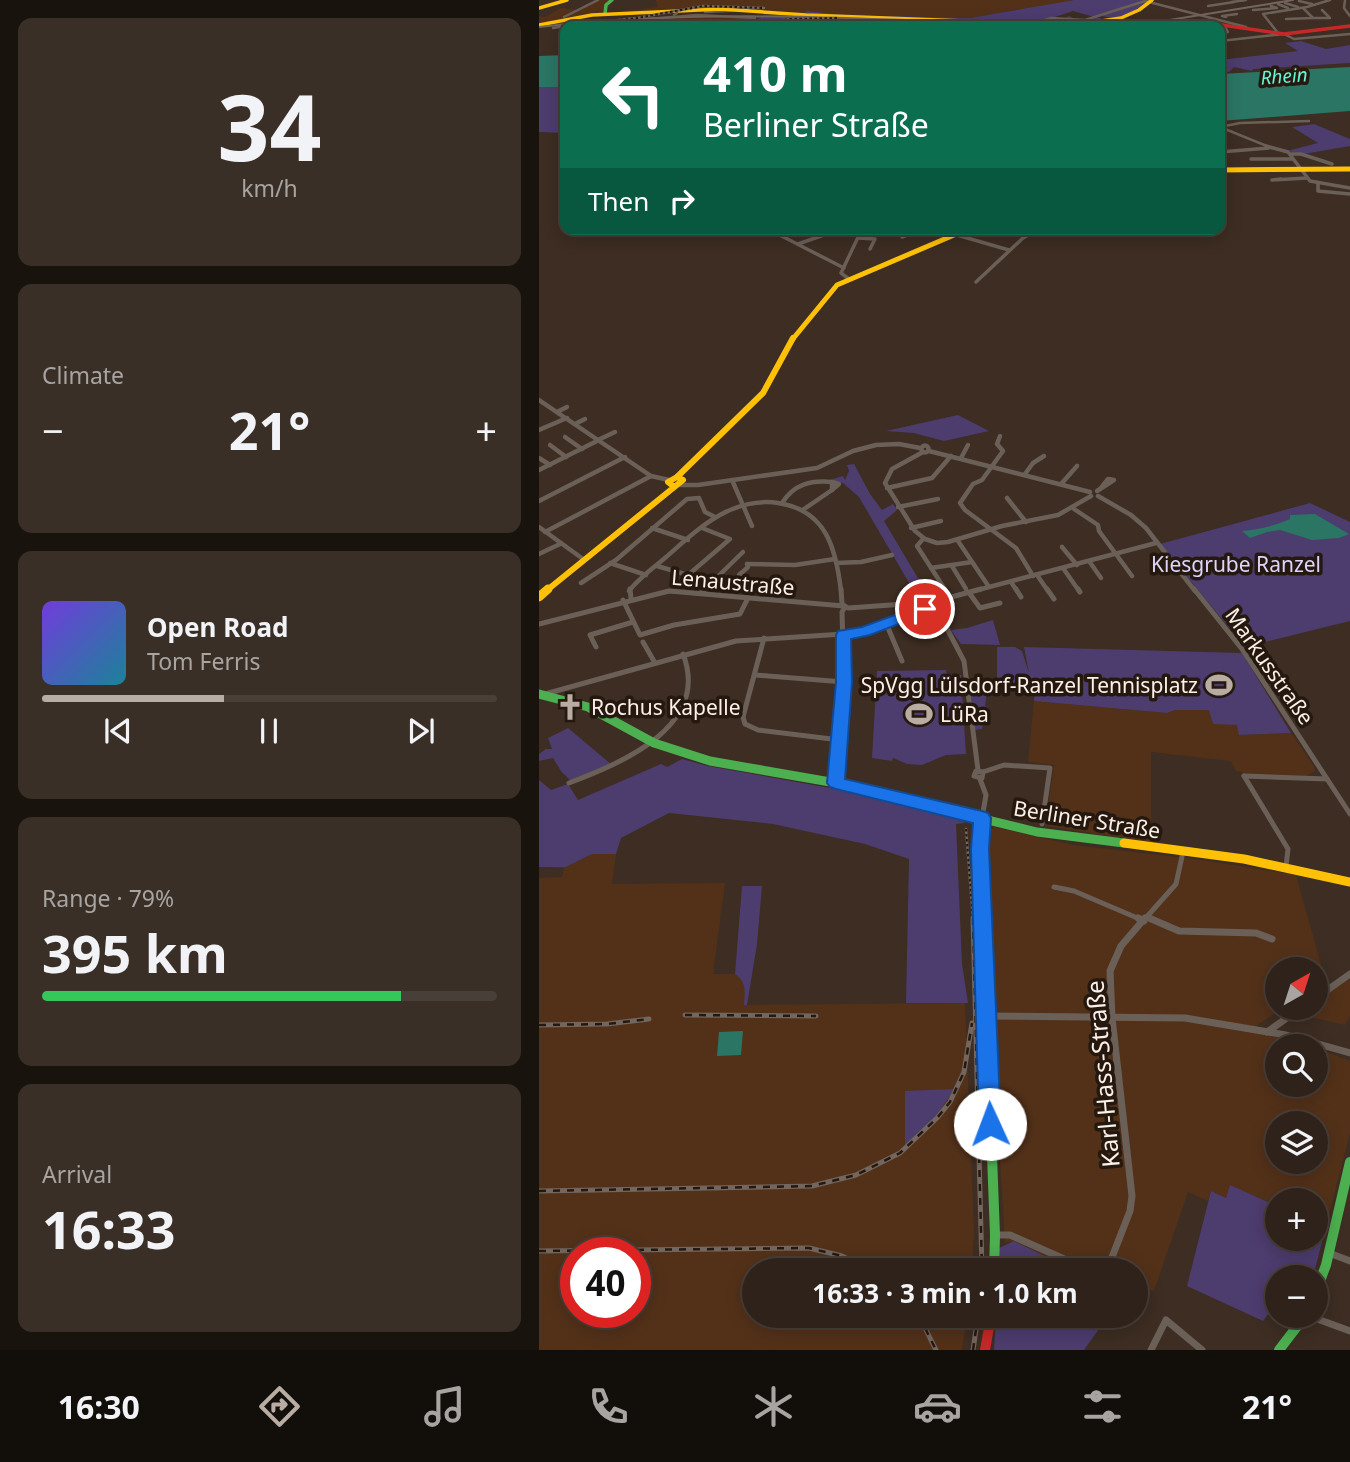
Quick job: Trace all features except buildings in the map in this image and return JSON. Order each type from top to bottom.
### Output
[{"type":"street","points":[[539,8],[567,0]]},
{"type":"street","points":[[564,17],[598,0]]},
{"type":"street","points":[[607,12],[612,0]]},
{"type":"street","points":[[1207,6],[1246,0]]},
{"type":"street","points":[[1303,9],[1330,0]]},
{"type":"street","points":[[1345,0],[1349,13]]},
{"type":"street","points":[[1043,21],[1053,18],[1086,20],[1140,1],[1183,9],[1216,21]]},
{"type":"street","points":[[1102,21],[1128,15],[1151,1]]},
{"type":"street","points":[[1299,1],[1315,5]]},
{"type":"street","points":[[1285,3],[1303,9],[1313,18]]},
{"type":"street","points":[[1278,4],[1291,9]]},
{"type":"street","points":[[1254,9],[1270,8],[1274,11]]},
{"type":"street","points":[[539,25],[607,12],[713,9],[935,21]]},
{"type":"street","points":[[1281,33],[1262,15],[1274,11],[1303,9],[1322,10],[1330,18],[1286,19]]},
{"type":"street","points":[[616,21],[747,10]]},
{"type":"street","points":[[1237,14],[1222,16],[1244,24]]},
{"type":"street","points":[[675,15],[756,18],[752,21]]},
{"type":"street","points":[[1226,26],[1238,20]]},
{"type":"street","points":[[1226,26],[1244,24],[1294,39],[1350,34]]},
{"type":"street","points":[[1225,41],[1350,26]]},
{"type":"street","points":[[553,28],[560,27]]},
{"type":"street","points":[[1225,126],[1309,121]]},
{"type":"street","points":[[1225,129],[1290,154],[1301,154],[1332,164]]},
{"type":"street","points":[[1225,150],[1227,152],[1274,148]]},
{"type":"street","points":[[1290,154],[1307,178]]},
{"type":"street","points":[[1251,159],[1293,159]]},
{"type":"street","points":[[1225,170],[1350,169]]},
{"type":"street","points":[[1281,179],[1307,178],[1335,187],[1350,188]]},
{"type":"street","points":[[1318,183],[1318,191],[1350,194]]},
{"type":"street","points":[[1335,187],[1335,192]]},
{"type":"street","points":[[781,235],[844,268]]},
{"type":"street","points":[[798,244],[824,235]]},
{"type":"street","points":[[849,279],[841,274],[859,235]]},
{"type":"street","points":[[870,249],[876,235]]},
{"type":"street","points":[[902,237],[907,235]]},
{"type":"street","points":[[539,597],[677,481],[765,392],[791,341],[832,290],[849,279],[954,235],[1009,250]]},
{"type":"street","points":[[976,282],[1028,235]]},
{"type":"street","points":[[858,238],[874,239]]},
{"type":"street","points":[[539,400],[651,476],[698,485],[817,468],[853,451],[876,444],[895,444],[961,458],[1062,483],[1090,494],[1074,509],[1056,517],[991,528],[958,541],[937,543],[923,539],[911,528],[887,488],[886,478],[892,470],[921,450]]},
{"type":"street","points":[[557,412],[567,407]]},
{"type":"street","points":[[539,430],[566,418]]},
{"type":"street","points":[[575,424],[585,419]]},
{"type":"street","points":[[539,470],[615,432]]},
{"type":"street","points":[[1000,436],[997,444],[1003,451],[982,480],[974,484],[960,503],[965,510],[1017,548],[1054,600]]},
{"type":"street","points":[[565,437],[582,449]]},
{"type":"street","points":[[550,445],[566,457]]},
{"type":"street","points":[[961,458],[968,445]]},
{"type":"street","points":[[887,488],[932,478],[951,456]]},
{"type":"street","points":[[1025,474],[1036,460],[1044,456]]},
{"type":"street","points":[[539,501],[625,457]]},
{"type":"street","points":[[539,458],[550,465]]},
{"type":"street","points":[[632,463],[642,458]]},
{"type":"street","points":[[1062,483],[1077,466]]},
{"type":"street","points":[[545,532],[651,476]]},
{"type":"street","points":[[732,481],[752,526]]},
{"type":"street","points":[[782,503],[787,493],[799,485],[818,481],[832,482],[832,490],[804,509]]},
{"type":"street","name":"Markusstraße","points":[[1090,494],[1099,492],[1153,536],[1242,648],[1350,814]]},
{"type":"street","points":[[581,583],[610,563],[682,502],[699,498],[705,512],[715,517]]},
{"type":"street","points":[[1007,498],[1025,522]]},
{"type":"street","points":[[898,507],[938,499]]},
{"type":"street","points":[[631,598],[629,590],[715,517],[743,506],[782,503],[804,509],[819,520],[836,561],[845,607],[844,682],[836,783]]},
{"type":"street","points":[[1074,509],[1098,525],[1132,576]]},
{"type":"street","points":[[911,528],[941,521]]},
{"type":"street","points":[[539,527],[583,559]]},
{"type":"street","points":[[652,528],[688,540]]},
{"type":"street","points":[[657,566],[688,575],[730,539],[702,528]]},
{"type":"street","points":[[923,539],[917,546],[946,591]]},
{"type":"street","points":[[958,541],[989,587]]},
{"type":"street","name":"Lenaustraße","points":[[539,624],[664,591],[845,607],[885,607],[933,602],[1156,543]]},
{"type":"street","points":[[539,554],[560,544]]},
{"type":"street","points":[[1062,547],[1076,565]]},
{"type":"street","points":[[702,593],[744,552]]},
{"type":"street","points":[[737,561],[747,564],[795,565],[836,561],[861,562],[892,555]]},
{"type":"street","points":[[1089,561],[1101,578]]},
{"type":"street","points":[[931,568],[972,562]]},
{"type":"street","points":[[610,563],[646,575]]},
{"type":"street","points":[[739,575],[748,567],[747,564]]},
{"type":"street","points":[[952,566],[978,608],[1000,603]]},
{"type":"street","points":[[1063,568],[1080,592]]},
{"type":"street","points":[[1011,582],[1021,597]]},
{"type":"street","points":[[624,600],[639,635],[674,625],[740,614],[748,598]]},
{"type":"street","points":[[933,602],[959,648],[969,683],[980,774],[986,795],[980,849],[994,1258]]},
{"type":"street","points":[[540,695],[683,654],[764,638],[859,633],[925,609]]},
{"type":"street","points":[[596,647],[590,635],[633,622]]},
{"type":"street","points":[[886,623],[902,661]]},
{"type":"street","points":[[764,638],[743,717],[745,724],[758,730],[840,740]]},
{"type":"street","points":[[643,642],[655,663]]},
{"type":"street","points":[[569,783],[620,763],[654,743],[677,713],[687,693],[690,679],[683,654]]},
{"type":"street","points":[[756,675],[844,682]]},
{"type":"street","name":"Berliner Straße","points":[[540,695],[588,707],[654,743],[721,764],[836,783],[1069,837],[1286,867],[1350,882]]},
{"type":"street","points":[[980,774],[1004,765],[1050,768],[1042,824]]},
{"type":"street","points":[[1311,779],[1317,774],[1318,765]]},
{"type":"street","points":[[1286,867],[1287,849],[1244,776],[1327,779]]},
{"type":"street","name":"Karl-Hass-Straße","points":[[1112,1258],[1130,1211],[1132,1196],[1112,1018],[1111,966],[1121,946],[1176,884],[1184,858],[1183,852]]},
{"type":"street","points":[[1054,887],[1074,891],[1146,920],[1179,930],[1256,933],[1272,939]]},
{"type":"street","points":[[1328,990],[1350,974]]},
{"type":"street","points":[[987,1016],[1185,1018],[1311,1041],[1350,1053]]},
{"type":"street","points":[[1267,1032],[1284,1020]]},
{"type":"street","points":[[1325,1265],[1350,1162]]},
{"type":"street","points":[[995,1235],[1010,1235],[1062,1258]]},
{"type":"street","points":[[1329,1253],[1350,1261]]},
{"type":"street","points":[[1151,1350],[1166,1320],[1202,1350]]},
{"type":"street","points":[[1328,1323],[1350,1331]]},
{"type":"street","points":[[985,1350],[989,1328]]},
{"type":"street","points":[[1279,1350],[1297,1328]]},
{"type":"shaded area","points":[[599,0],[610,0],[603,14],[539,24],[539,16],[545,17],[561,8],[579,10]]},
{"type":"shaded area","points":[[656,0],[1074,0],[970,18],[847,15],[807,11],[804,14],[720,7],[613,12],[658,7]]},
{"type":"shaded area","points":[[690,16],[754,18],[749,21],[630,21]]},
{"type":"shaded area","points":[[1034,701],[1167,713],[1175,710],[1210,710],[1238,725],[1240,735],[1291,733],[1315,771],[1306,776],[1252,774],[1236,771],[1231,761],[1151,752],[1151,842],[1045,826],[1054,765],[1028,762]]},
{"type":"shaded area","points":[[994,827],[1074,845],[1202,860],[1296,875],[1319,957],[1265,957],[1265,1020],[1256,1026],[1261,1032],[1268,1034],[1265,1034],[1265,1097],[1328,1097],[1328,1053],[1350,1061],[1350,1133],[1328,1218],[1328,1188],[1265,1188],[1265,1200],[1230,1186],[1226,1198],[1211,1191],[1208,1201],[1188,1192],[1154,1291],[1148,1290],[1148,1258],[1049,1258],[1014,1241],[1005,1243],[992,1027],[986,842],[989,831]]},
{"type":"shaded area","points":[[592,854],[616,854],[612,884],[725,883],[713,974],[735,974],[741,978],[746,988],[745,1005],[965,1003],[974,1231],[973,1258],[742,1258],[742,1328],[965,1328],[962,1350],[539,1350],[539,878],[562,877],[564,868],[539,867],[566,867]]},
{"type":"shaded area","points":[[1350,979],[1350,1017],[1345,1025],[1323,1020],[1328,1020],[1328,993]]},
{"type":"green space","points":[[1074,0],[1149,0],[1133,12],[1113,18],[1096,17],[1107,20],[1099,21],[1083,21],[1094,17],[1073,11],[1043,21],[804,14],[807,11],[846,15],[970,18]]},
{"type":"green space","points":[[763,16],[849,21],[755,21]]},
{"type":"green space","points":[[1069,16],[1073,18],[1067,21],[1058,21]]},
{"type":"green space","points":[[1301,41],[1326,49],[1350,45],[1350,63],[1252,71],[1234,67],[1225,72],[1225,59],[1298,51],[1285,43]]},
{"type":"green space","points":[[539,79],[560,79],[560,133],[539,132]]},
{"type":"green space","points":[[1314,124],[1350,139],[1350,146],[1304,154],[1287,151],[1318,143],[1292,127]]},
{"type":"green space","points":[[958,415],[989,431],[944,441],[914,433],[886,431]]},
{"type":"green space","points":[[854,464],[882,510],[893,504],[897,510],[884,521],[931,600],[919,600],[859,497],[843,483],[830,480],[843,476],[845,480],[849,471],[847,465]]},
{"type":"green space","name":"Kiesgrube Ranzel","points":[[1310,503],[1350,522],[1350,621],[1245,647],[1160,544]]},
{"type":"green space","points":[[993,620],[1000,645],[961,644],[951,630],[967,628]]},
{"type":"green space","points":[[997,647],[1015,647],[1022,651],[1029,673],[1024,647],[1242,653],[1291,733],[1239,735],[1237,725],[1213,724],[1209,710],[1175,710],[1167,713],[1034,701],[1035,685],[988,686],[985,706],[988,707],[982,729],[974,730],[970,683],[997,681]]},
{"type":"green space","name":"LüRa","points":[[946,670],[947,674],[961,675],[966,754],[946,755],[922,765],[907,764],[893,758],[892,761],[872,758],[877,671]]},
{"type":"green space","points":[[568,728],[612,765],[571,781],[553,758],[539,761],[539,754],[546,749],[552,749],[548,738]]},
{"type":"green space","points":[[682,759],[869,795],[962,819],[964,823],[956,824],[962,964],[968,1003],[906,1003],[909,859],[865,844],[773,824],[669,813],[621,838],[616,854],[592,854],[566,867],[539,867],[539,780],[551,790],[568,784],[578,800],[661,764],[667,767]]},
{"type":"green space","points":[[742,886],[762,886],[757,944],[747,1005],[744,1005],[743,984],[735,974]]},
{"type":"green space","points":[[955,1089],[931,1123],[905,1147],[905,1091]]},
{"type":"green space","points":[[1230,1185],[1265,1201],[1265,1251],[1320,1251],[1316,1265],[1265,1265],[1263,1321],[1187,1286],[1211,1191],[1226,1198]]},
{"type":"green space","points":[[1014,1241],[1049,1258],[999,1258],[999,1248]]},
{"type":"green space","points":[[995,1328],[1100,1328],[1084,1350],[994,1350]]},
{"type":"water","points":[[560,55],[560,87],[539,87],[539,56]]},
{"type":"water","name":"Rhein","points":[[1350,67],[1350,111],[1225,121],[1225,74]]},
{"type":"water","points":[[1315,514],[1349,534],[1339,538],[1312,540],[1280,530],[1250,538],[1242,531],[1279,523],[1290,519],[1290,515]]},
{"type":"water","points":[[743,1031],[741,1055],[717,1056],[719,1032]]},
{"type":"tram line","points":[[1163,21],[1293,0]]},
{"type":"tram line","points":[[603,21],[731,16],[930,21]]},
{"type":"tram line","points":[[539,27],[560,25]]},
{"type":"railway","points":[[608,21],[703,6],[764,8]]},
{"type":"railway","points":[[777,21],[837,18]]},
{"type":"railway","points":[[966,829],[973,920]]},
{"type":"railway","points":[[973,918],[982,1258]]},
{"type":"railway","points":[[685,1015],[816,1016]]},
{"type":"railway","points":[[539,1025],[607,1024],[649,1019]]},
{"type":"railway","points":[[539,1191],[812,1186],[856,1175],[900,1153],[950,1102],[964,1072],[972,1023]]},
{"type":"railway","points":[[539,1251],[809,1248],[846,1258]]},
{"type":"railway","points":[[925,1328],[936,1350]]},
{"type":"railway","points":[[973,1350],[976,1328]]},
{"type":"traffic: fast","points":[[605,14],[606,5],[612,0]]},
{"type":"traffic: fast","points":[[539,694],[588,707],[654,743],[710,761],[836,783],[1037,832],[1124,843]]},
{"type":"traffic: fast","points":[[982,818],[980,849],[994,1258]]},
{"type":"traffic: fast","points":[[1326,1265],[1350,1162]]},
{"type":"traffic: fast","points":[[1279,1350],[1296,1328]]},
{"type":"traffic: slow","points":[[539,8],[567,0]]},
{"type":"traffic: slow","points":[[1101,21],[1121,18],[1139,10],[1152,0]]},
{"type":"traffic: slow","points":[[560,21],[592,15],[721,9],[967,21]]},
{"type":"traffic: slow","points":[[539,25],[560,21]]},
{"type":"traffic: slow","points":[[1225,170],[1350,169]]},
{"type":"traffic: slow","points":[[677,477],[763,393],[796,333],[837,285],[954,235]]},
{"type":"traffic: slow","points":[[539,597],[683,480],[677,477],[668,482],[673,486]]},
{"type":"traffic: slow","points":[[1124,843],[1244,859],[1350,882]]},
{"type":"traffic: jam","points":[[1225,25],[1284,34],[1350,26]]},
{"type":"traffic: jam","points":[[985,1350],[989,1328]]},
{"type":"place","name":"SpVgg Lülsdorf-Ranzel Tennisplatz","points":[[1219,685]]},
{"type":"place","name":"Rochus Kapelle","points":[[570,707]]},
{"type":"place","name":"LüRa","points":[[919,714]]},
{"type":"route","points":[[925,609],[859,633],[844,635],[844,682],[836,783],[982,818],[979,827],[986,952],[990,1124]]}]
